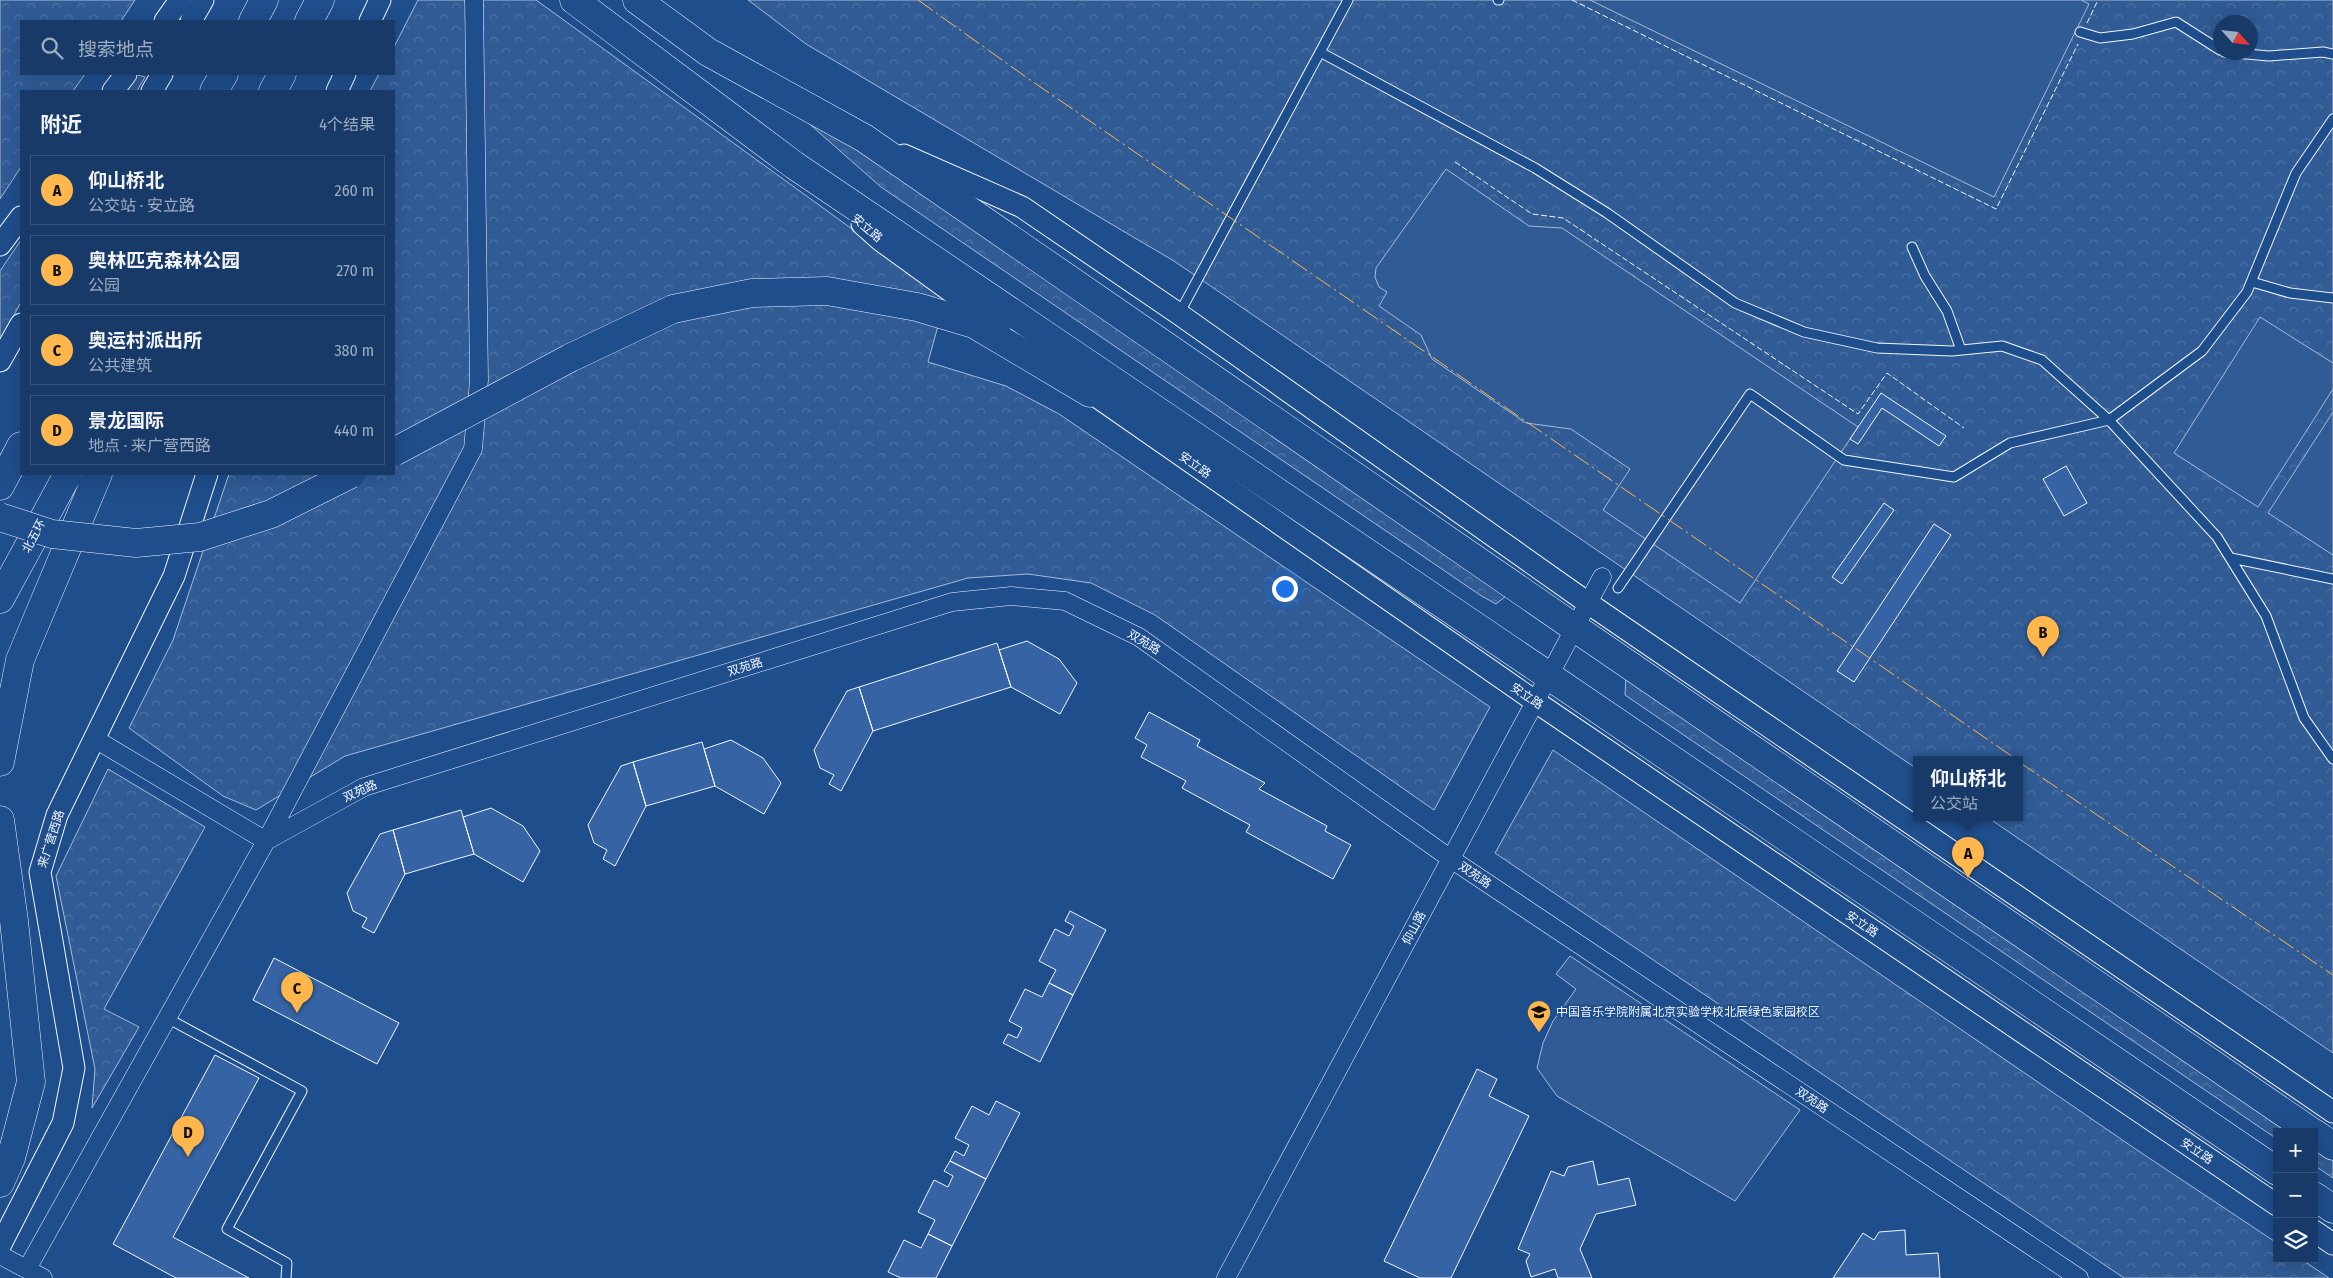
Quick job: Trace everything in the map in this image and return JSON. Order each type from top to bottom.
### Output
[{"type":"main road","points":[[254,20],[264,0]]},
{"type":"main road","points":[[310,20],[320,0]]},
{"type":"main road","name":"安立路","points":[[574,0],[794,165],[1550,676],[2273,1168]]},
{"type":"main road","points":[[637,0],[708,52],[864,138],[1575,628],[2307,1128]]},
{"type":"main road","points":[[215,90],[223,75]]},
{"type":"main road","points":[[274,90],[281,75]]},
{"type":"main road","points":[[395,451],[570,358],[673,309],[752,293],[827,291],[917,307],[974,324],[1090,393]]},
{"type":"main road","points":[[0,486],[20,448]]},
{"type":"main road","name":"北五环","points":[[0,599],[67,475]]},
{"type":"main road","points":[[0,762],[20,660],[98,475]]},
{"type":"main road","points":[[0,517],[52,534],[136,544],[200,537],[271,514],[349,475]]},
{"type":"main road","points":[[0,820],[14,921],[31,1082],[11,1158],[0,1183]]},
{"type":"main road","points":[[2318,1136],[2333,1146]]},
{"type":"main road","points":[[2318,1199],[2333,1209]]},
{"type":"street","points":[[166,20],[180,0]]},
{"type":"street","points":[[192,20],[203,0]]},
{"type":"street","points":[[370,20],[380,0]]},
{"type":"street","points":[[27,1269],[266,841],[473,449],[479,389],[474,0]]},
{"type":"street","points":[[114,90],[125,75]]},
{"type":"street","points":[[153,90],[161,75]]},
{"type":"street","points":[[338,90],[345,75]]},
{"type":"street","points":[[864,138],[1022,207],[1179,314],[1588,603],[2333,1112]]},
{"type":"street","name":"安立路","points":[[794,165],[880,240],[1090,393],[1536,702],[2273,1202]]},
{"type":"street","points":[[0,246],[20,217]]},
{"type":"street","points":[[0,362],[20,326]]},
{"type":"street","name":"来广营西路","points":[[0,1246],[63,1124],[74,1068],[40,872],[57,815],[174,576],[207,475]]},
{"type":"street","name":"仰山路","points":[[1226,1278],[1602,577]]},
{"type":"street","name":"双苑路","points":[[266,841],[364,787],[952,602],[1011,596],[1065,601],[1139,637],[1451,859],[2079,1278]]},
{"type":"street","points":[[95,738],[266,841]]},
{"type":"street","points":[[2318,1234],[2333,1244]]},
{"type":"street","points":[[0,1255],[43,1278]]},
{"type":"lane","points":[[1179,314],[1348,0]]},
{"type":"lane","points":[[2080,32],[2100,38],[2133,34],[2176,22],[2213,46]]},
{"type":"lane","points":[[1320,52],[1535,168],[1607,213],[1735,303],[1804,332],[1877,348],[1961,350],[2002,346],[2042,360],[2109,420],[2217,537],[2266,616],[2304,718],[2333,759]]},
{"type":"lane","points":[[2258,55],[2323,52],[2333,54]]},
{"type":"lane","points":[[1618,588],[1750,394],[1844,460],[1954,477],[2010,443],[2109,420],[2202,351],[2246,292],[2252,282],[2296,173],[2333,119]]},
{"type":"lane","points":[[1912,247],[1925,276],[1947,310],[1961,350]]},
{"type":"lane","points":[[2252,282],[2290,293],[2333,298]]},
{"type":"lane","points":[[2230,558],[2333,579]]},
{"type":"lane","points":[[167,1018],[302,1091],[227,1229],[287,1264],[286,1278]]},
{"type":"green space","points":[[0,0],[135,0],[122,20],[20,20],[20,75],[84,75],[74,90],[20,90],[20,169],[0,199]]},
{"type":"green space","points":[[418,0],[536,0],[946,297],[928,362],[1006,386],[1059,414],[1490,707],[1434,810],[1155,615],[1091,583],[1028,574],[968,578],[345,756],[256,810],[223,796],[129,728],[173,640],[229,475],[395,475],[395,90],[371,90],[378,75],[395,75],[395,45]]},
{"type":"green space","points":[[748,0],[2333,0],[2333,1053],[1993,821],[2023,821],[2023,756],[1913,756],[1913,766],[1174,261],[806,44]]},
{"type":"green space","points":[[133,75],[145,77],[138,90],[123,90]]},
{"type":"green space","points":[[780,98],[862,141],[1506,596],[1496,604],[1480,595],[881,187]]},
{"type":"green space","points":[[20,241],[20,304],[0,341],[0,271]]},
{"type":"green space","points":[[1626,675],[2312,1128],[2273,1128],[2273,1136],[1625,695]]},
{"type":"green space","points":[[1553,750],[2137,1150],[2273,1240],[2273,1263],[2307,1263],[2329,1278],[2124,1278],[1495,853]]},
{"type":"green space","points":[[108,769],[205,827],[104,1009],[139,1027],[92,1108],[95,1069],[56,876]]},
{"type":"green space","points":[[2318,1132],[2333,1142],[2333,1178],[2318,1168]]},
{"type":"shaded area","points":[[1590,0],[2081,0],[2089,4],[1994,197]]},
{"type":"shaded area","points":[[1446,169],[1529,226],[1562,228],[1858,427],[1740,603],[1603,510],[1630,469],[1571,429],[1526,423],[1432,359],[1421,335],[1379,306],[1387,292],[1379,287],[1375,277],[1376,268]]},
{"type":"shaded area","points":[[2260,317],[2333,363],[2333,389],[2258,507],[2174,453]]},
{"type":"shaded area","points":[[2333,412],[2333,555],[2268,513]]},
{"type":"shaded area","points":[[1570,956],[1800,1110],[1735,1201],[1557,1096],[1537,1068],[1543,1043],[1553,1021],[1576,989],[1556,974]]},
{"type":"building","points":[[1881,393],[1946,436],[1939,446],[1882,408],[1858,444],[1850,439]]},
{"type":"building","points":[[2066,466],[2087,503],[2064,516],[2043,479]]},
{"type":"building","points":[[1884,503],[1894,510],[1842,584],[1832,577]]},
{"type":"building","points":[[1934,524],[1951,535],[1854,682],[1837,671]]},
{"type":"building","points":[[1027,641],[1059,659],[1077,683],[1060,714],[1011,687],[999,650]]},
{"type":"building","points":[[997,643],[1011,687],[873,731],[859,687]]},
{"type":"building","points":[[859,687],[873,731],[841,791],[829,784],[834,775],[820,768],[814,750],[847,691]]},
{"type":"building","points":[[1149,712],[1200,740],[1197,746],[1265,783],[1259,789],[1327,826],[1325,831],[1351,845],[1333,879],[1246,832],[1250,825],[1182,788],[1186,781],[1141,757],[1147,745],[1135,738]]},
{"type":"building","points":[[731,740],[763,758],[781,783],[764,814],[715,786],[704,749]]},
{"type":"building","points":[[702,742],[715,786],[646,806],[633,762]]},
{"type":"building","points":[[633,762],[646,806],[615,866],[603,859],[607,850],[594,843],[588,825],[621,766]]},
{"type":"building","points":[[491,808],[523,826],[540,851],[523,882],[474,854],[463,817]]},
{"type":"building","points":[[461,810],[474,854],[405,874],[393,830]]},
{"type":"building","points":[[393,830],[405,874],[374,933],[362,927],[367,918],[353,911],[347,893],[380,834]]},
{"type":"building","points":[[1070,911],[1106,930],[1073,995],[1049,983],[1056,970],[1039,961],[1055,929],[1069,936],[1074,926],[1065,921]]},
{"type":"building","points":[[274,958],[399,1023],[377,1064],[253,1000]]},
{"type":"building","points":[[1049,983],[1073,995],[1040,1062],[1003,1043],[1008,1034],[1017,1038],[1022,1028],[1009,1021],[1025,989],[1042,997]]},
{"type":"building","points":[[215,1055],[259,1078],[173,1237],[249,1278],[176,1278],[113,1244]]},
{"type":"building","points":[[1477,1069],[1497,1079],[1489,1096],[1529,1116],[1451,1278],[1420,1278],[1384,1261]]},
{"type":"building","points":[[996,1101],[1020,1113],[986,1179],[950,1161],[955,1151],[964,1156],[969,1145],[955,1138],[972,1106],[989,1115]]},
{"type":"building","points":[[950,1161],[986,1179],[952,1246],[928,1234],[935,1220],[918,1212],[934,1180],[948,1187],[953,1176],[944,1171]]},
{"type":"building","points":[[1593,1161],[1598,1185],[1629,1178],[1636,1205],[1596,1214],[1580,1249],[1592,1278],[1558,1278],[1555,1269],[1531,1277],[1526,1261],[1530,1254],[1518,1249],[1551,1171],[1564,1176],[1568,1167]]},
{"type":"building","points":[[1905,1230],[1906,1255],[1938,1253],[1940,1278],[1833,1278],[1863,1233],[1874,1240],[1879,1232]]},
{"type":"building","points":[[928,1234],[952,1246],[936,1278],[901,1278],[888,1272],[904,1240],[921,1248]]},
{"type":"fence","points":[[1572,0],[1996,209],[2078,44]]},
{"type":"fence","points":[[2087,23],[2098,0]]},
{"type":"fence","points":[[1455,162],[1532,214],[1563,218],[1858,414],[1887,373],[1964,428]]},
{"type":"power","points":[[918,0],[1026,77],[2012,756]]},
{"type":"power","points":[[2023,765],[2333,975]]},
{"type":"place","name":"奥林匹克森林公园","points":[[2043,657]]},
{"type":"place","name":"仰山桥北","points":[[1968,878]]},
{"type":"place","name":"奥运村派出所","points":[[297,1013]]},
{"type":"place","name":"中国音乐学院附属北京实验学校北辰绿色家园校区","points":[[1539,1033]]},
{"type":"place","name":"景龙国际","points":[[188,1157]]}]
